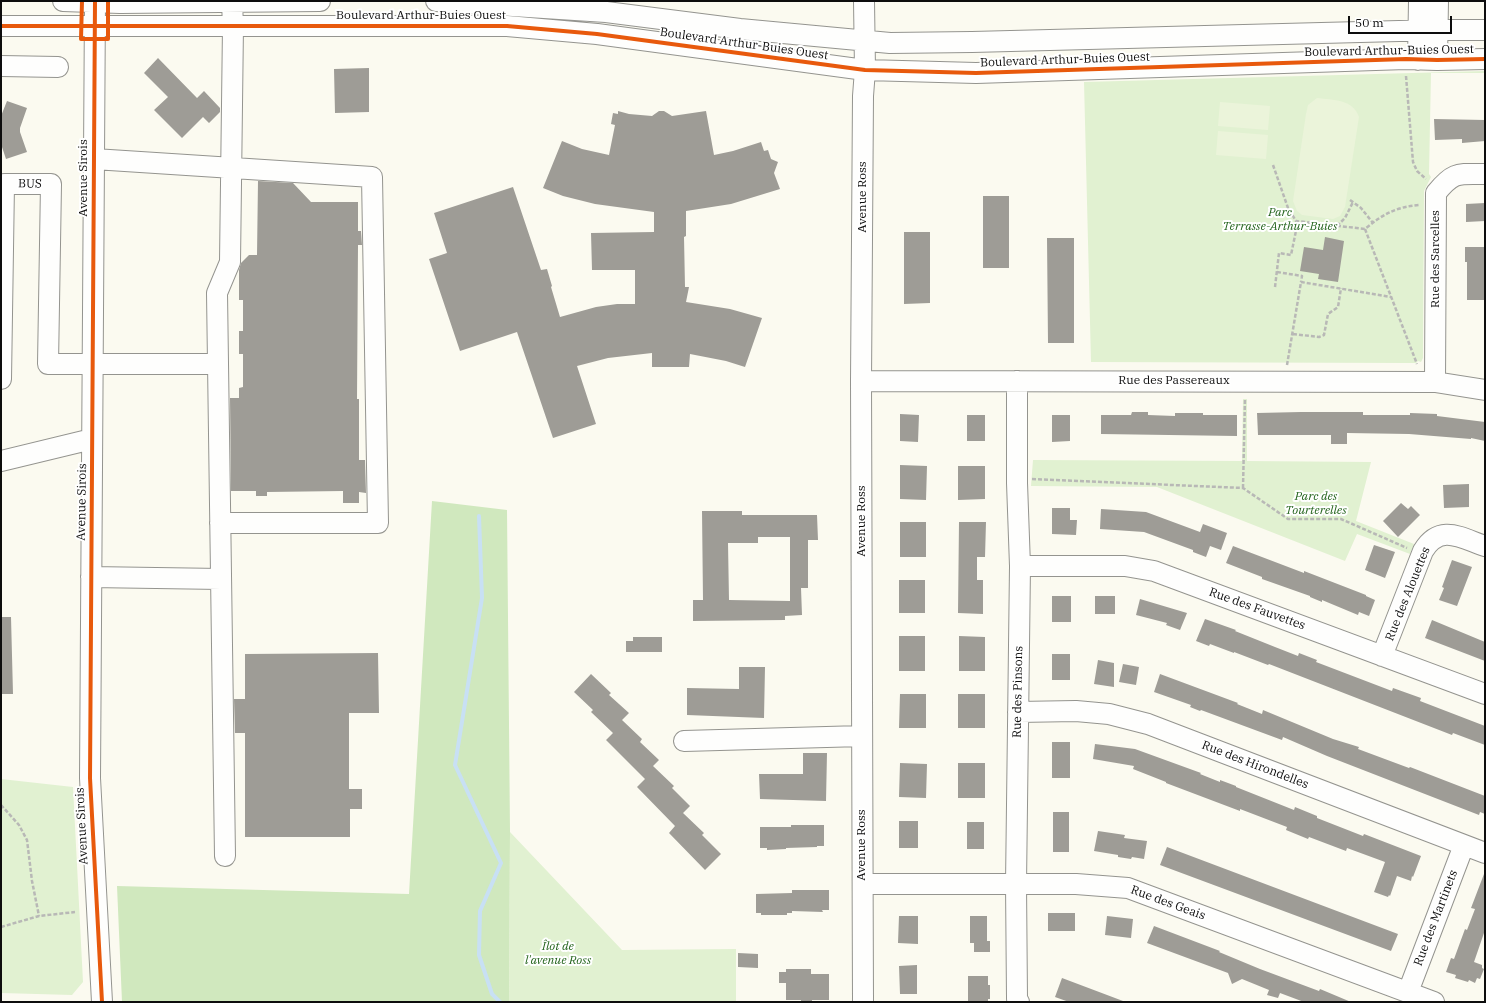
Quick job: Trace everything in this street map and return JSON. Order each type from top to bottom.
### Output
[{"type":"street","name":"Boulevard Arthur-Buies Ouest","points":[[63,1],[320,1]]},
{"type":"street","name":"Boulevard Arthur-Buies Ouest","points":[[436,1],[606,12],[740,29],[890,43],[1428,30],[1485,30]]},
{"type":"street","name":"Avenue Ross","points":[[863,1002],[861,381],[863,104],[865,70],[864,1]]},
{"type":"street","points":[[1419,1],[1428,30]]},
{"type":"street","points":[[1420,60],[1438,1]]},
{"type":"street","name":"Avenue Sirois","points":[[95,2],[90,778],[102,1002]]},
{"type":"street","points":[[225,856],[217,293],[230,262],[232,168],[232,2]]},
{"type":"street","name":"Boulevard Arthur-Buies Ouest","points":[[1,26],[507,26],[597,34],[865,70],[976,73],[1485,59]]},
{"type":"street","points":[[1,66],[58,67]]},
{"type":"street","points":[[94,159],[372,177],[378,523],[220,523]]},
{"type":"street","points":[[1444,184],[1453,176],[1461,174],[1485,174]]},
{"type":"street","name":"BUS","points":[[1,379],[4,184],[51,184],[48,364],[93,364]]},
{"type":"street","name":"Rue des Sarcelles","points":[[1427,382],[1436,193],[1444,184]]},
{"type":"street","points":[[93,364],[218,364]]},
{"type":"street","name":"Rue des Passereaux","points":[[861,381],[1427,382],[1485,390]]},
{"type":"street","name":"Rue des Pinsons","points":[[1017,381],[1017,483],[1020,566],[1016,884],[1017,999],[1019,1002]]},
{"type":"street","points":[[1,461],[92,439]]},
{"type":"street","name":"Rue des Alouettes","points":[[1382,656],[1422,555],[1429,542],[1442,534],[1452,535],[1485,546]]},
{"type":"street","name":"Rue des Fauvettes","points":[[1020,566],[1125,566],[1154,571],[1485,694]]},
{"type":"street","points":[[91,577],[221,579]]},
{"type":"street","name":"Rue des Hirondelles","points":[[1018,712],[1076,711],[1109,714],[1148,724],[1485,853]]},
{"type":"street","points":[[684,741],[862,736]]},
{"type":"street","name":"Rue des Martinets","points":[[1408,992],[1464,845]]},
{"type":"street","name":"Rue des Geais","points":[[862,884],[1076,884],[1128,888],[1434,1002]]},
{"type":"path","points":[[1420,60],[1406,79],[1413,162],[1417,172],[1422,177],[1427,180],[1444,184]]},
{"type":"path","points":[[1273,165],[1288,208],[1292,217],[1296,221],[1366,229],[1387,213],[1406,206],[1436,204]]},
{"type":"path","points":[[1350,200],[1361,208],[1373,223]]},
{"type":"path","points":[[1336,226],[1346,218],[1354,202]]},
{"type":"path","points":[[1275,287],[1279,253],[1291,254],[1298,221]]},
{"type":"path","points":[[1366,229],[1418,366],[1427,382]]},
{"type":"path","points":[[1277,272],[1302,276],[1284,381]]},
{"type":"path","points":[[1301,282],[1391,297]]},
{"type":"path","points":[[1293,334],[1319,337],[1324,335],[1328,314],[1338,307],[1341,288]]},
{"type":"path","points":[[1243,488],[1246,381]]},
{"type":"path","points":[[1017,483],[1033,478],[1243,488],[1288,519],[1341,519],[1422,555]]},
{"type":"path","points":[[1,805],[19,825],[27,840],[32,881],[39,916]]},
{"type":"path","points":[[1,927],[39,916],[75,912]]},
{"type":"green space","name":"Parc Terrasse-Arthur-Buies","points":[[1485,71],[1485,73],[1431,73],[1429,174],[1431,177],[1424,191],[1423,358],[1421,362],[1091,362],[1084,82]]},
{"type":"green space","points":[[1317,98],[1336,100],[1347,104],[1356,111],[1359,117],[1345,207],[1340,216],[1333,219],[1302,215],[1297,211],[1293,201],[1308,105]]},
{"type":"green space","points":[[1220,102],[1270,106],[1268,130],[1218,126]]},
{"type":"green space","points":[[1218,131],[1268,135],[1266,159],[1216,155]]},
{"type":"green space","name":"Parc des Tourterelles","points":[[1243,399],[1247,399],[1247,461],[1371,462],[1356,521],[1414,544],[1410,554],[1357,534],[1345,561],[1157,487],[1031,486],[1033,460],[1242,461]]},
{"type":"green space","points":[[432,501],[507,510],[510,832],[509,1002],[122,1002],[117,886],[409,894]]},
{"type":"green space","points":[[1,779],[73,787],[83,982],[72,995],[1,993]]},
{"type":"green space","name":"Îlot de l'avenue Ross","points":[[510,832],[622,950],[736,949],[736,1002],[509,1002]]},
{"type":"building","points":[[158,58],[197,98],[204,91],[220,108],[220,112],[209,123],[203,117],[182,138],[154,110],[168,97],[144,73]]},
{"type":"building","points":[[369,68],[369,112],[335,113],[334,69]]},
{"type":"building","points":[[7,101],[27,108],[20,132],[27,152],[6,159],[1,144],[1,116]]},
{"type":"building","points":[[618,111],[629,114],[652,116],[659,111],[664,111],[672,116],[706,111],[714,155],[733,151],[761,142],[764,151],[768,150],[771,159],[778,162],[774,173],[780,189],[731,204],[686,211],[686,236],[684,237],[685,287],[689,287],[686,302],[730,309],[762,318],[745,367],[726,361],[690,354],[689,367],[652,367],[652,353],[608,358],[577,366],[596,424],[553,438],[517,332],[460,351],[429,259],[447,253],[434,213],[513,187],[541,270],[547,269],[560,317],[596,307],[617,304],[635,304],[635,270],[592,270],[591,233],[654,232],[654,212],[595,204],[563,196],[543,188],[562,141],[582,149],[609,155],[615,125],[611,124],[613,113],[618,114]]},
{"type":"building","points":[[1434,119],[1485,120],[1485,141],[1462,143],[1462,139],[1435,140]]},
{"type":"building","points":[[258,181],[293,183],[311,202],[358,202],[358,231],[361,231],[362,245],[358,245],[357,399],[359,399],[359,460],[365,460],[366,493],[359,492],[359,503],[343,503],[343,491],[267,492],[267,496],[256,496],[256,491],[231,491],[230,398],[239,398],[239,388],[243,387],[243,354],[239,354],[239,331],[243,331],[243,300],[239,300],[239,270],[241,263],[249,255],[257,255]]},
{"type":"building","points":[[983,196],[1009,196],[1009,268],[983,268]]},
{"type":"building","points":[[1485,203],[1485,221],[1466,222],[1466,204]]},
{"type":"building","points":[[904,232],[930,232],[930,303],[904,304]]},
{"type":"building","points":[[1325,237],[1344,241],[1338,282],[1318,279],[1319,274],[1300,271],[1304,247],[1323,250]]},
{"type":"building","points":[[1047,238],[1074,238],[1074,343],[1048,343]]},
{"type":"building","points":[[1465,247],[1485,247],[1485,300],[1467,300],[1467,262],[1465,262]]},
{"type":"building","points":[[1132,412],[1148,412],[1148,415],[1175,416],[1175,413],[1237,415],[1237,436],[1101,434],[1101,415],[1131,415]]},
{"type":"building","points":[[1363,412],[1363,415],[1410,415],[1410,413],[1437,414],[1437,416],[1485,422],[1485,441],[1471,438],[1409,434],[1347,433],[1347,444],[1331,444],[1331,435],[1258,435],[1257,413]]},
{"type":"building","points":[[900,414],[919,415],[918,442],[900,441]]},
{"type":"building","points":[[967,415],[985,415],[985,441],[967,441]]},
{"type":"building","points":[[1052,415],[1070,415],[1070,441],[1052,442]]},
{"type":"building","points":[[900,465],[927,466],[926,500],[900,499]]},
{"type":"building","points":[[958,466],[985,466],[985,499],[958,500]]},
{"type":"building","points":[[1469,484],[1469,507],[1444,508],[1443,485]]},
{"type":"building","points":[[1401,503],[1408,509],[1411,506],[1420,515],[1398,537],[1383,521]]},
{"type":"building","points":[[1052,508],[1070,508],[1070,520],[1077,520],[1076,535],[1052,534]]},
{"type":"building","points":[[1101,509],[1146,512],[1200,532],[1203,524],[1227,533],[1221,550],[1210,546],[1206,557],[1193,552],[1193,550],[1144,532],[1100,529]]},
{"type":"building","points":[[702,511],[742,511],[742,515],[817,515],[818,540],[808,540],[808,588],[801,588],[802,615],[785,616],[785,620],[693,621],[693,600],[703,600]],"holes":[[[758,537],[790,537],[790,601],[729,600],[728,543],[758,543]]]},
{"type":"building","points":[[900,522],[926,522],[926,557],[900,557]]},
{"type":"building","points":[[959,522],[986,522],[985,557],[977,557],[977,580],[983,580],[983,614],[958,613]]},
{"type":"building","points":[[1374,545],[1395,552],[1385,578],[1365,570]]},
{"type":"building","points":[[1233,546],[1366,595],[1375,600],[1369,616],[1359,612],[1358,615],[1322,600],[1322,602],[1310,596],[1262,579],[1262,577],[1226,563]]},
{"type":"building","points":[[1452,560],[1472,567],[1457,606],[1439,600]]},
{"type":"building","points":[[899,580],[925,580],[925,613],[899,613]]},
{"type":"building","points":[[1052,596],[1071,596],[1071,622],[1052,622]]},
{"type":"building","points":[[1095,596],[1115,596],[1115,614],[1095,614]]},
{"type":"building","points":[[1140,599],[1187,613],[1180,630],[1166,625],[1167,623],[1136,615]]},
{"type":"building","points":[[1,617],[11,617],[13,694],[1,694]]},
{"type":"building","points":[[1205,619],[1236,630],[1235,631],[1298,656],[1299,653],[1317,660],[1316,662],[1392,691],[1393,688],[1421,698],[1420,701],[1485,726],[1485,745],[1453,733],[1452,735],[1269,664],[1268,665],[1210,644],[1209,646],[1196,641]]},
{"type":"building","points":[[1432,620],[1485,642],[1485,661],[1425,638]]},
{"type":"building","points":[[899,636],[925,636],[925,671],[899,671]]},
{"type":"building","points":[[959,636],[985,637],[985,671],[959,671]]},
{"type":"building","points":[[633,637],[662,637],[662,652],[626,652],[626,641],[633,641]]},
{"type":"building","points":[[378,653],[379,713],[349,713],[349,789],[362,789],[362,809],[350,809],[350,837],[245,837],[245,733],[235,733],[234,699],[245,699],[245,654]]},
{"type":"building","points":[[1052,654],[1070,654],[1070,680],[1052,680]]},
{"type":"building","points":[[1098,660],[1114,663],[1114,687],[1094,684]]},
{"type":"building","points":[[1123,664],[1139,667],[1136,685],[1119,682]]},
{"type":"building","points":[[739,667],[765,667],[764,718],[687,715],[687,688],[739,689]]},
{"type":"building","points":[[591,674],[611,693],[609,695],[629,713],[622,720],[642,739],[640,742],[659,760],[653,766],[674,786],[672,788],[690,806],[683,813],[704,833],[702,835],[721,854],[705,870],[669,833],[675,826],[637,787],[645,779],[606,740],[613,733],[591,712],[593,710],[574,692]]},
{"type":"building","points":[[1160,674],[1238,703],[1237,704],[1262,714],[1263,710],[1333,739],[1359,747],[1358,749],[1485,796],[1485,814],[1480,812],[1479,815],[1327,756],[1283,737],[1282,740],[1201,710],[1200,711],[1190,707],[1191,705],[1154,692]]},
{"type":"building","points":[[900,694],[926,694],[926,728],[899,728]]},
{"type":"building","points":[[958,694],[985,694],[985,728],[958,728]]},
{"type":"building","points":[[1052,742],[1070,742],[1070,778],[1052,778]]},
{"type":"building","points":[[1095,744],[1135,749],[1201,773],[1200,774],[1220,782],[1220,780],[1236,786],[1294,810],[1295,807],[1317,816],[1317,818],[1363,836],[1364,834],[1421,856],[1411,881],[1397,876],[1390,896],[1389,895],[1388,897],[1374,892],[1385,862],[1347,848],[1346,851],[1309,837],[1308,839],[1286,830],[1287,827],[1166,783],[1133,769],[1134,766],[1093,759]]},
{"type":"building","points":[[803,753],[827,753],[826,801],[760,799],[759,774],[803,774]]},
{"type":"building","points":[[900,763],[927,764],[926,798],[899,797]]},
{"type":"building","points":[[958,763],[985,763],[985,798],[958,798]]},
{"type":"building","points":[[1053,812],[1069,812],[1069,852],[1053,852]]},
{"type":"building","points":[[899,821],[918,821],[918,848],[899,848]]},
{"type":"building","points":[[967,822],[984,822],[984,849],[967,849]]},
{"type":"building","points":[[791,825],[824,825],[824,846],[767,850],[767,848],[760,848],[760,827],[791,827]]},
{"type":"building","points":[[1098,831],[1125,835],[1124,838],[1147,841],[1144,859],[1118,857],[1118,855],[1094,851]]},
{"type":"building","points":[[1167,847],[1398,934],[1391,951],[1160,865]]},
{"type":"building","points":[[1484,874],[1485,930],[1474,962],[1482,965],[1482,968],[1484,969],[1480,979],[1477,978],[1475,983],[1469,980],[1468,982],[1455,978],[1456,975],[1446,972],[1451,958],[1454,959],[1465,929],[1467,930],[1475,909],[1471,908]]},
{"type":"building","points":[[792,890],[829,890],[829,910],[822,910],[823,912],[792,911],[792,913],[787,913],[787,915],[761,915],[761,913],[756,913],[756,894],[792,893]]},
{"type":"building","points":[[1048,913],[1075,913],[1075,931],[1048,931]]},
{"type":"building","points":[[899,916],[918,916],[918,944],[898,943]]},
{"type":"building","points":[[970,916],[987,916],[987,941],[990,941],[990,952],[974,952],[974,943],[970,943]]},
{"type":"building","points":[[1107,916],[1133,919],[1131,938],[1105,935]]},
{"type":"building","points":[[1154,926],[1220,951],[1219,952],[1260,969],[1319,991],[1320,989],[1351,1002],[1304,1002],[1280,993],[1278,998],[1267,995],[1269,990],[1242,979],[1232,984],[1228,973],[1147,943]]},
{"type":"building","points":[[738,953],[758,954],[758,968],[738,967]]},
{"type":"building","points":[[917,965],[917,994],[900,994],[899,966]]},
{"type":"building","points":[[786,969],[811,969],[811,974],[829,974],[829,1000],[812,1000],[812,1002],[801,1002],[801,1000],[786,1000],[786,983],[779,983],[779,972],[786,972]]},
{"type":"building","points":[[968,976],[988,976],[988,985],[990,985],[990,999],[988,999],[988,1002],[968,1002]]},
{"type":"building","points":[[1062,978],[1123,1002],[1069,1002],[1055,997]]},
{"type":"waterway","points":[[479,516],[482,598],[455,765],[501,863],[480,911],[479,955],[492,994],[500,1002]]},
{"type":"cycle path","points":[[82,1],[81,39],[108,39],[108,1]]},
{"type":"cycle path","points":[[95,1],[90,778],[102,1002]]},
{"type":"cycle path","points":[[1,26],[507,26],[597,34],[865,70],[976,73],[1406,59],[1485,59]]}]
